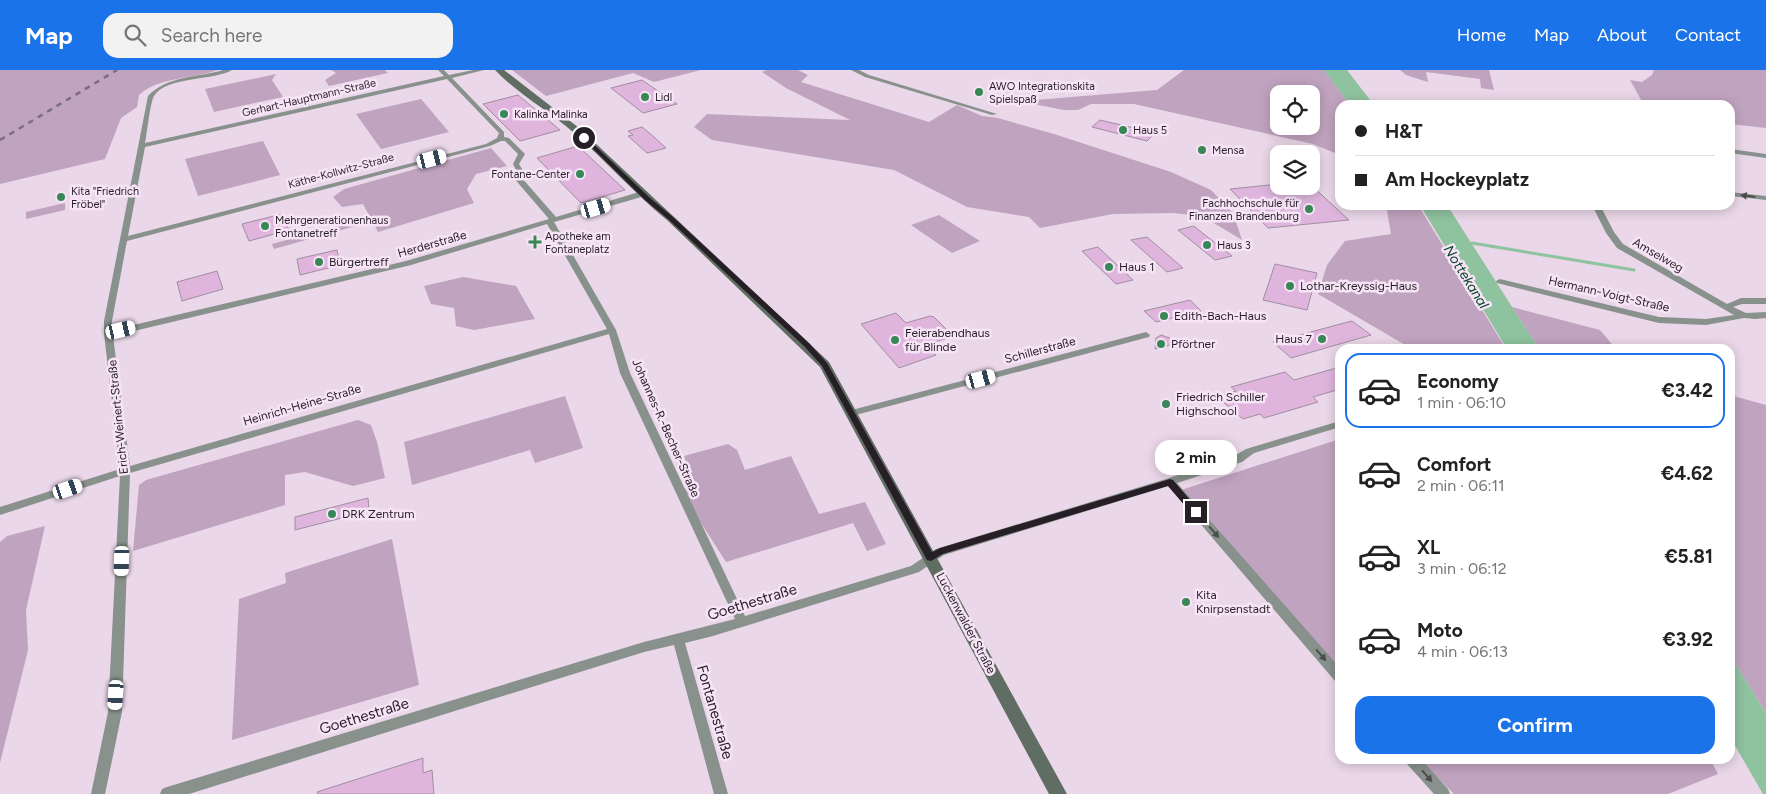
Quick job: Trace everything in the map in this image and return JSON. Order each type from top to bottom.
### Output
[{"type":"main road","name":"Luckenwalder Straße","points":[[499,70],[576,130],[642,194],[813,351],[830,372],[1058,794]]},
{"type":"street","name":"Erich-Weinert-Straße","points":[[98,794],[115,712],[125,471],[108,321],[150,98],[153,93],[173,83],[229,70]]},
{"type":"street","points":[[441,70],[502,133],[500,139]]},
{"type":"street","name":"Gerhart-Hauptmann-Straße","points":[[141,146],[481,70]]},
{"type":"street","points":[[854,70],[867,76],[994,114]]},
{"type":"street","name":"Johannes-R.-Becher-Straße","points":[[500,139],[507,139],[522,154],[516,164],[521,172],[517,176],[552,220],[612,330],[626,374],[742,622]]},
{"type":"street","name":"Käthe-Kollwitz-Straße","points":[[124,239],[479,147],[500,139]]},
{"type":"street","points":[[1735,153],[1766,156]]},
{"type":"street","name":"Herderstraße","points":[[108,334],[402,264],[642,194]]},
{"type":"street","points":[[1735,195],[1766,198]]},
{"type":"street","name":"Amselweg","points":[[1598,210],[1610,233],[1620,246],[1726,307]]},
{"type":"street","name":"Hermann-Voigt-Straße","points":[[1500,281],[1659,320],[1706,322],[1743,316],[1757,318],[1766,316]]},
{"type":"street","points":[[1726,307],[1741,301],[1766,300]]},
{"type":"street","name":"Hermann-Voigt-Straße","points":[[1726,307],[1743,316]]},
{"type":"street","name":"Heinrich-Heine-Straße","points":[[0,511],[125,471],[612,330]]},
{"type":"street","name":"Schillerstraße","points":[[852,412],[1146,335]]},
{"type":"street","name":"Goethestraße","points":[[167,794],[621,654],[742,622],[915,568],[940,552],[1170,482],[1238,459],[1250,451],[1335,426]]},
{"type":"street","points":[[1170,482],[1335,671]]},
{"type":"street","name":"Fontanestraße","points":[[678,639],[721,794]]},
{"type":"street","points":[[1416,764],[1443,794]]},
{"type":"shaded area","points":[[0,70],[218,70],[156,85],[139,95],[137,107],[121,118],[105,159],[0,184]]},
{"type":"shaded area","points":[[331,70],[385,70],[388,73],[329,86],[325,80],[336,73]]},
{"type":"shaded area","points":[[512,70],[701,70],[654,82],[633,73],[546,96]]},
{"type":"shaded area","points":[[766,70],[798,70],[808,75],[801,82],[929,122],[957,105],[982,116],[998,118],[1054,134],[1171,172],[1211,190],[1233,213],[1242,240],[1202,216],[1172,213],[1113,214],[1040,228],[1029,217],[967,207],[894,170],[712,140],[694,127],[707,114],[850,120],[786,88],[762,72]]},
{"type":"shaded area","points":[[1184,70],[1324,70],[1346,100],[1335,100],[1335,153],[1320,147],[1320,145],[1273,135],[1320,135],[1320,85],[1270,85],[1270,134],[1134,104],[1091,104],[1078,110],[1064,110],[1018,101],[1024,97],[1035,100],[1157,90]]},
{"type":"shaded area","points":[[1400,70],[1489,70],[1494,90],[1481,88],[1480,79],[1426,72],[1428,82],[1406,75]]},
{"type":"shaded area","points":[[1654,70],[1766,70],[1766,128],[1735,125],[1735,100],[1641,100],[1630,80],[1642,82],[1652,75]]},
{"type":"shaded area","points":[[276,74],[272,80],[283,97],[214,112],[205,89]]},
{"type":"shaded area","points":[[421,99],[449,132],[381,149],[356,114]]},
{"type":"shaded area","points":[[263,141],[280,175],[198,196],[185,159]]},
{"type":"shaded area","points":[[491,148],[507,166],[476,174],[467,189],[474,203],[378,232],[363,204],[342,207],[333,197],[344,189]]},
{"type":"shaded area","points":[[65,203],[65,210],[26,219],[26,212]]},
{"type":"shaded area","points":[[1387,210],[1421,210],[1503,344],[1403,344],[1318,294],[1327,265],[1345,241],[1391,234]]},
{"type":"shaded area","points":[[939,215],[980,241],[952,253],[911,225]]},
{"type":"shaded area","points":[[363,219],[366,223],[274,249],[272,244]]},
{"type":"shaded area","points":[[463,277],[516,286],[535,319],[474,330],[456,326],[454,308],[431,304],[424,286]]},
{"type":"shaded area","points":[[1512,307],[1600,330],[1612,344],[1536,344]]},
{"type":"shaded area","points":[[565,396],[583,448],[535,463],[530,450],[412,485],[404,442]]},
{"type":"shaded area","points":[[1735,396],[1766,405],[1766,713],[1735,663]]},
{"type":"shaded area","points":[[358,420],[371,425],[385,478],[353,486],[305,472],[285,475],[285,505],[133,551],[139,485],[146,480]]},
{"type":"shaded area","points":[[1335,441],[1335,666],[1178,491]]},
{"type":"shaded area","points":[[728,444],[737,450],[745,470],[791,456],[819,514],[865,502],[886,544],[867,551],[853,523],[726,562],[680,490],[694,486],[684,456]]},
{"type":"shaded area","points":[[45,526],[26,610],[28,650],[0,763],[0,542],[7,536]]},
{"type":"shaded area","points":[[392,539],[419,685],[232,740],[239,599],[286,583],[285,573]]},
{"type":"shaded area","points":[[1424,764],[1713,764],[1718,774],[1668,794],[1454,794]]},
{"type":"water","points":[[1324,70],[1347,70],[1370,100],[1346,100]]},
{"type":"water","name":"Nottekanal","points":[[1423,210],[1450,210],[1536,344],[1504,344]]},
{"type":"water","points":[[1735,663],[1766,713],[1766,794],[1763,794],[1735,746]]},
{"type":"building","name":"Lidl","points":[[642,80],[677,104],[643,113],[611,88]]},
{"type":"building","name":"Fontane-Center","points":[[518,95],[560,130],[520,141],[483,104]]},
{"type":"building","name":"Haus 5","points":[[1100,120],[1155,133],[1147,141],[1092,127]]},
{"type":"building","points":[[642,127],[666,148],[647,153],[628,136],[633,135],[628,131]]},
{"type":"building","name":"Fontane-Center","points":[[578,146],[625,190],[581,203],[537,158]]},
{"type":"building","points":[[1270,185],[1270,195],[1320,195],[1320,193],[1335,207],[1335,210],[1338,210],[1349,220],[1268,228],[1230,189]]},
{"type":"building","name":"Mehrgenerationenhaus Fontanetreff","points":[[282,214],[289,230],[249,241],[242,224]]},
{"type":"building","name":"Haus 3","points":[[1194,226],[1232,256],[1215,260],[1178,230]]},
{"type":"building","points":[[1147,237],[1183,268],[1167,272],[1131,240]]},
{"type":"building","name":"Haus 1","points":[[1098,247],[1133,280],[1116,284],[1082,251]]},
{"type":"building","name":"Bürgertreff","points":[[337,250],[340,265],[300,275],[297,259]]},
{"type":"building","name":"Lothar-Kreyssig-Haus","points":[[1275,264],[1317,273],[1307,310],[1263,300]]},
{"type":"building","points":[[217,271],[223,289],[182,301],[177,282]]},
{"type":"building","name":"Edith-Bach-Haus","points":[[1190,300],[1201,311],[1156,322],[1144,311]]},
{"type":"building","name":"Feierabendhaus für Blinde","points":[[896,313],[906,323],[930,316],[934,317],[953,336],[926,345],[936,355],[899,368],[861,324]]},
{"type":"building","name":"Haus 7","points":[[1352,321],[1371,335],[1291,358],[1273,342]]},
{"type":"building","name":"Pförtner","points":[[1161,335],[1181,342],[1155,349],[1156,338]]},
{"type":"building","points":[[1335,368],[1335,390],[1313,397],[1318,402],[1264,418],[1260,414],[1243,419],[1217,397],[1236,391],[1231,387],[1285,372],[1294,380]]},
{"type":"building","name":"DRK Zentrum","points":[[368,498],[369,511],[295,530],[295,517]]},
{"type":"building","points":[[423,758],[423,773],[432,770],[434,794],[318,794],[317,792]]},
{"type":"waterway","points":[[1472,243],[1634,270]]},
{"type":"railway","points":[[0,140],[117,70]]},
{"type":"place","name":"AWO Integrationskita Spielspaß","points":[[979,92]]},
{"type":"place","name":"Lidl","points":[[645,97]]},
{"type":"place","name":"Kalinka Malinka","points":[[504,114]]},
{"type":"place","name":"Haus 5","points":[[1123,130]]},
{"type":"place","name":"Mensa","points":[[1202,150]]},
{"type":"place","name":"Fontane-Center","points":[[580,174]]},
{"type":"place","name":"Kita \"Friedrich Fröbel\"","points":[[61,197]]},
{"type":"place","name":"Fachhochschule für Finanzen Brandenburg","points":[[1309,209]]},
{"type":"place","name":"Mehrgenerationenhaus Fontanetreff","points":[[265,226]]},
{"type":"place","name":"Apotheke am Fontaneplatz","points":[[535,242]]},
{"type":"place","name":"Haus 3","points":[[1207,245]]},
{"type":"place","name":"Bürgertreff","points":[[319,262]]},
{"type":"place","name":"Haus 1","points":[[1109,267]]},
{"type":"place","name":"Lothar-Kreyssig-Haus","points":[[1290,286]]},
{"type":"place","name":"Edith-Bach-Haus","points":[[1164,316]]},
{"type":"place","name":"Haus 7","points":[[1322,339]]},
{"type":"place","name":"Feierabendhaus für Blinde","points":[[895,340]]},
{"type":"place","name":"Pförtner","points":[[1161,344]]},
{"type":"place","name":"Friedrich Schiller Highschool","points":[[1166,404]]},
{"type":"place","name":"DRK Zentrum","points":[[332,514]]},
{"type":"place","name":"Kita Knirpsenstadt","points":[[1186,602]]},
{"type":"route","points":[[584,138],[636,186],[648,200],[670,218],[813,351],[825,365],[931,558],[940,552],[1170,482],[1196,512]]}]
